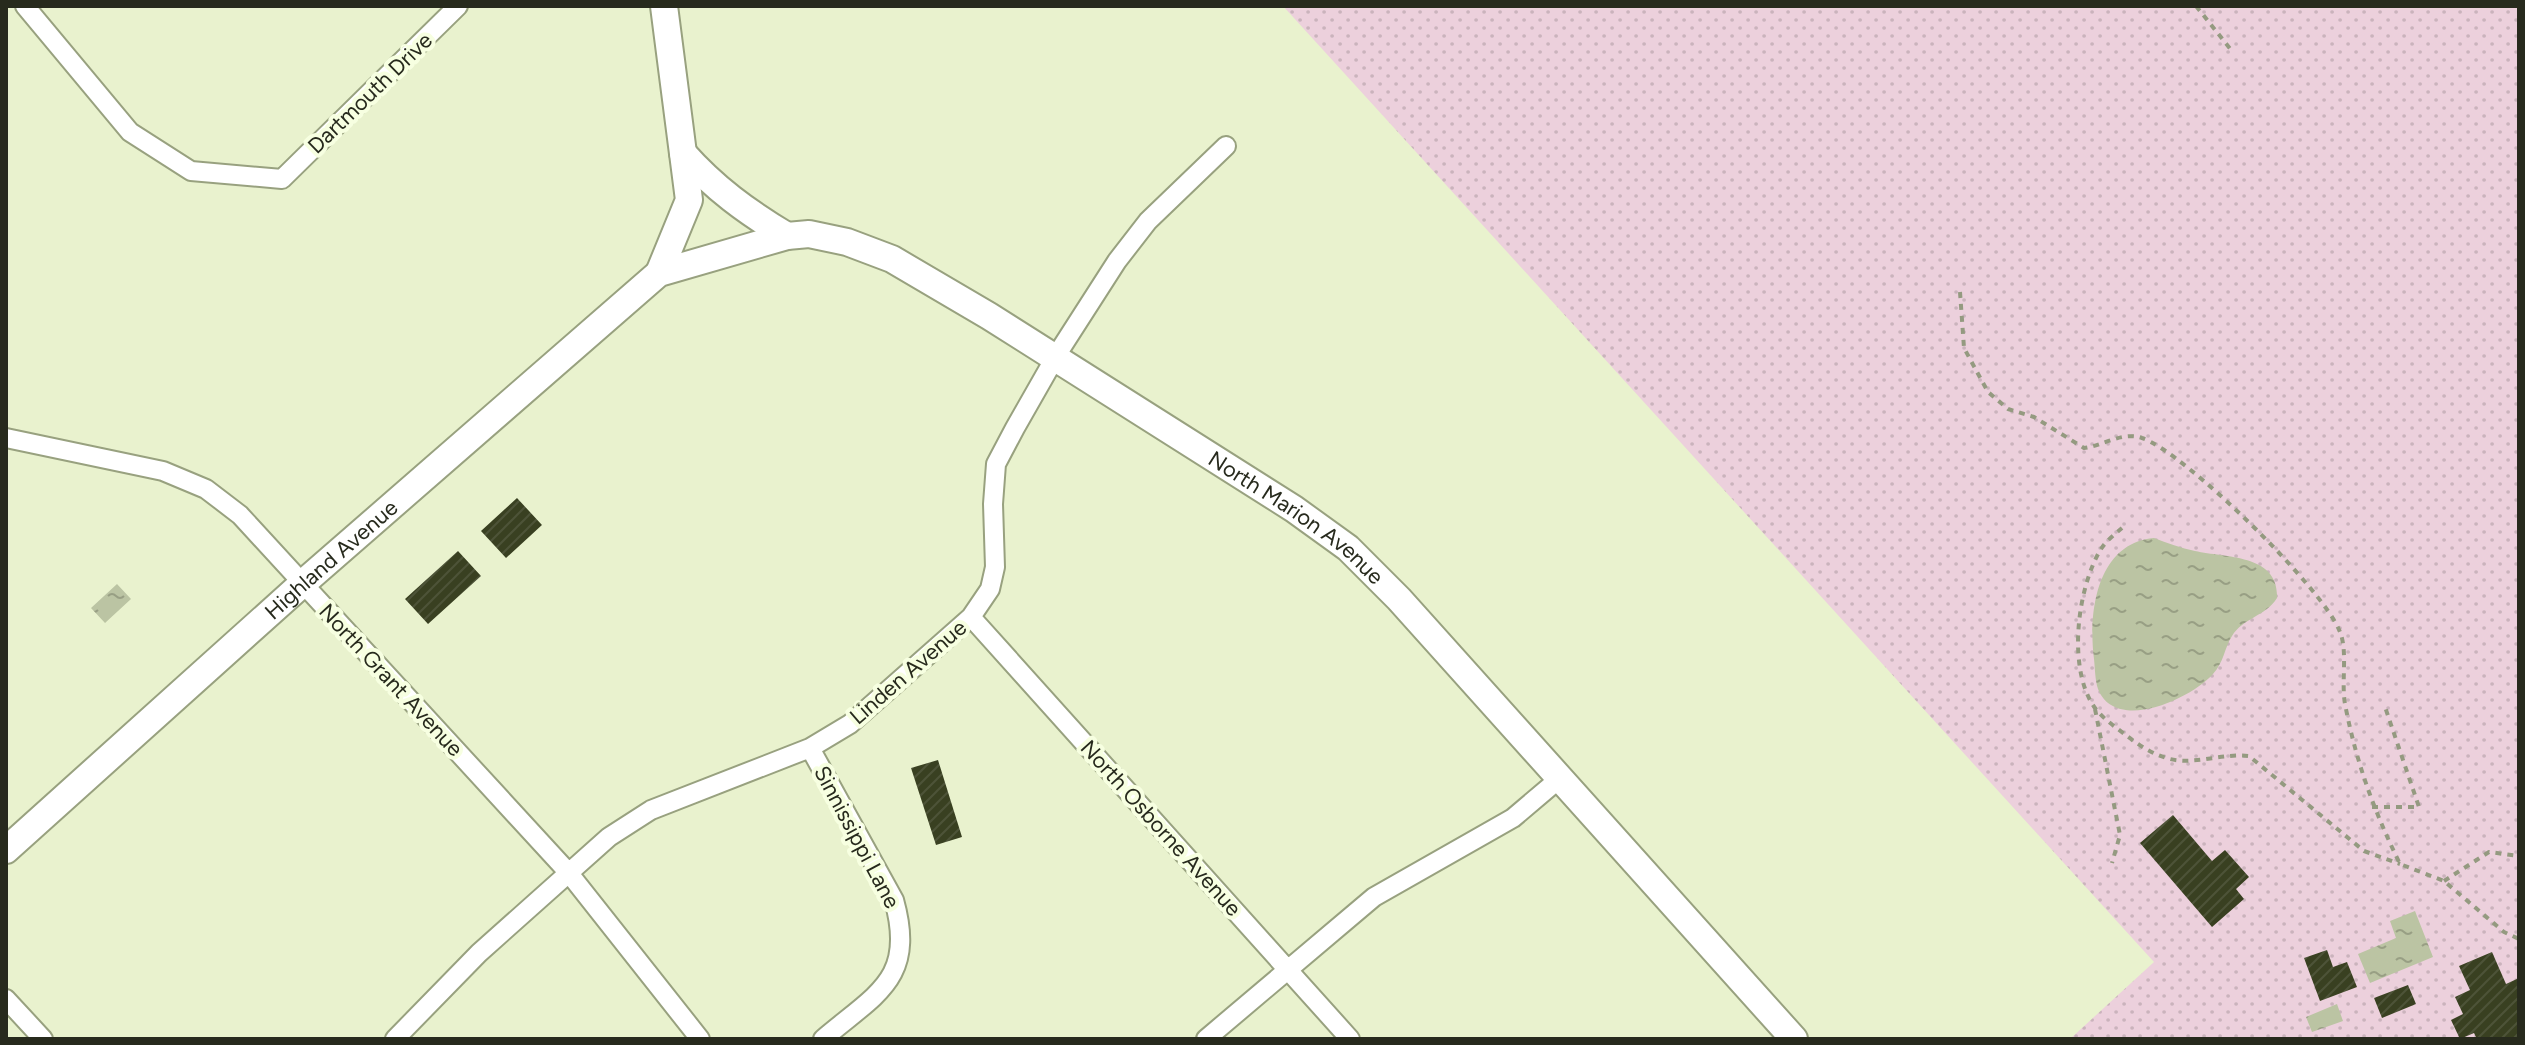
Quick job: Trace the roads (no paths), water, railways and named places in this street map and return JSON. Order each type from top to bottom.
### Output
[{"type":"street","name":"Dartmouth Drive","points":[[25,6],[130,132],[191,171],[282,179],[458,6]]},
{"type":"street","points":[[659,273],[689,200],[664,6]]},
{"type":"street","name":"Linden Avenue","points":[[395,1039],[479,953],[609,837],[651,810],[810,748],[850,724],[971,617],[990,589],[995,567],[993,504],[996,464],[1056,356],[1148,221],[1226,146]]},
{"type":"street","points":[[683,153],[709,183],[748,213],[787,236]]},
{"type":"street","name":"North Marion Avenue","points":[[659,273],[787,236],[822,236],[892,259],[1056,356],[1294,509],[1348,548],[1399,599],[1794,1039]]},
{"type":"street","name":"Highland Avenue","points":[[6,850],[302,584],[659,273]]},
{"type":"street","name":"North Grant Avenue","points":[[6,438],[163,471],[206,489],[240,515],[568,872],[700,1039]]},
{"type":"street","name":"North Osborne Avenue","points":[[971,617],[1350,1039]]},
{"type":"street","name":"Sinnissippi Lane","points":[[810,748],[894,900],[901,927],[899,963],[893,973],[879,992],[823,1039]]},
{"type":"street","points":[[1206,1039],[1374,897],[1513,818],[1559,779]]},
{"type":"street","points":[[6,999],[43,1039]]},
{"type":"water","points":[[2154,538],[2190,550],[2235,557],[2260,566],[2269,573],[2275,584],[2277,598],[2237,630],[2217,669],[2189,693],[2154,707],[2121,709],[2107,702],[2097,685],[2093,641],[2095,601],[2108,566],[2120,552],[2135,543]]},
{"type":"water","points":[[117,584],[131,599],[105,623],[91,608]]},
{"type":"water","points":[[2415,911],[2433,957],[2370,983],[2358,954],[2396,938],[2390,921]]},
{"type":"water","points":[[2337,1004],[2343,1021],[2312,1032],[2306,1017]]}]
